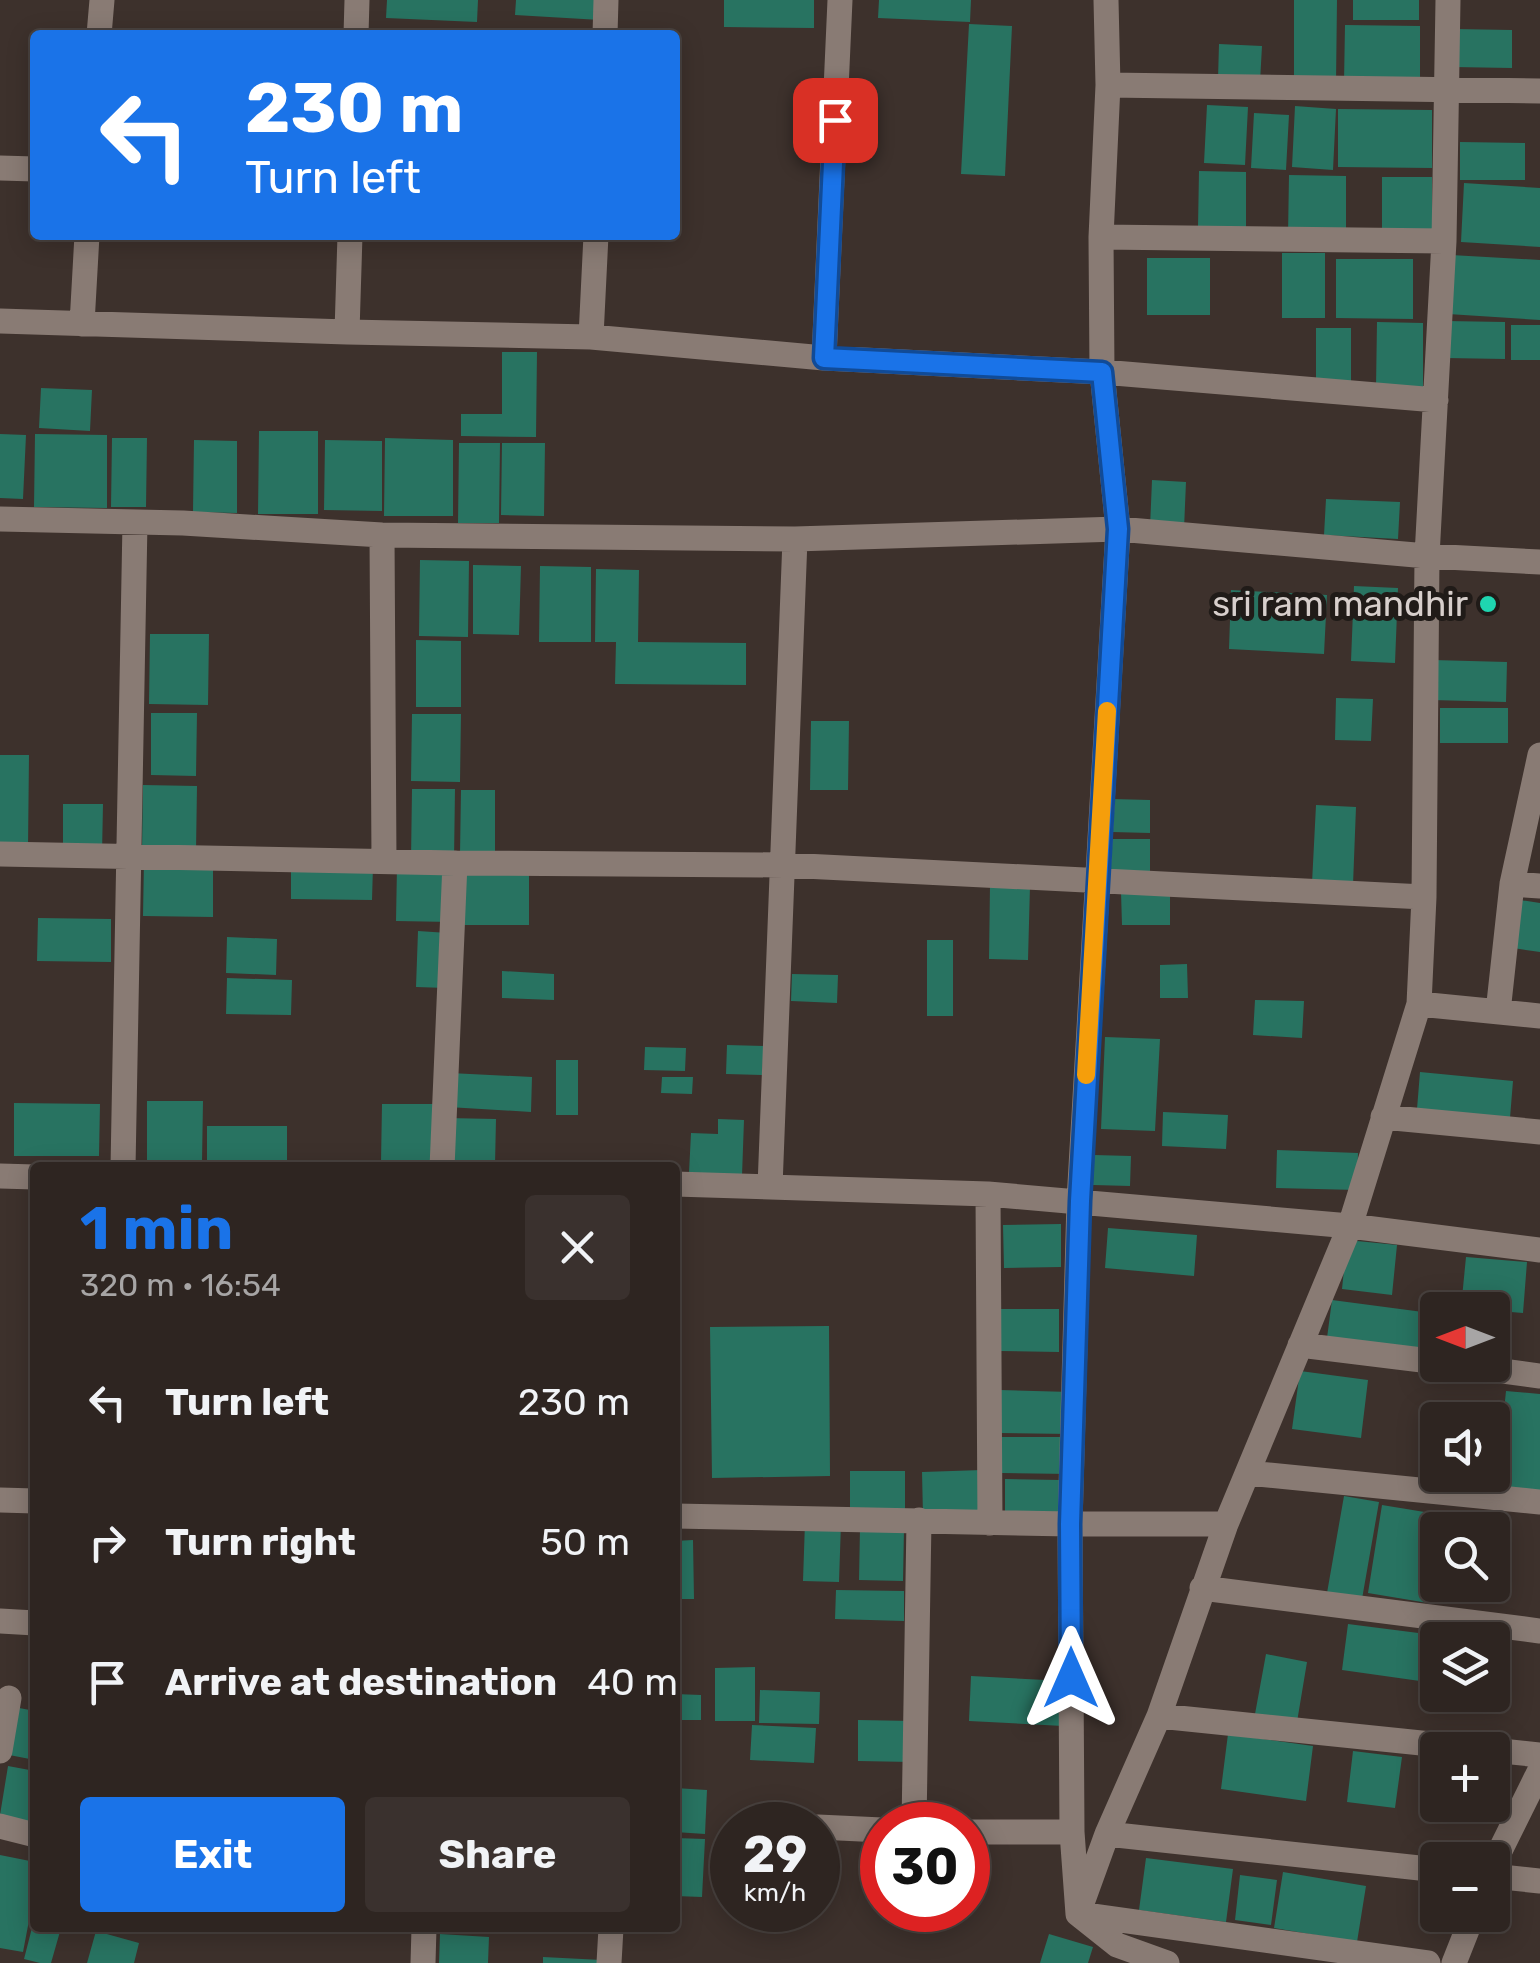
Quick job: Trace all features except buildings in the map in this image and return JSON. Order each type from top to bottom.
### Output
[{"type":"street","points":[[100,30],[102,0]]},
{"type":"street","points":[[356,30],[357,0]]},
{"type":"street","points":[[605,30],[606,0]]},
{"type":"street","points":[[824,358],[840,0]]},
{"type":"street","points":[[1106,0],[1102,372],[1118,529],[1080,1201],[1070,1524],[1072,1832],[1078,1914],[1117,1945],[1167,1963]]},
{"type":"street","points":[[1078,1914],[1107,1834],[1158,1716],[1226,1524],[1350,1226],[1419,1004],[1424,896],[1427,556],[1444,241],[1448,0]]},
{"type":"street","points":[[1108,85],[1540,91]]},
{"type":"street","points":[[0,168],[30,170]]},
{"type":"street","points":[[1101,236],[1444,241]]},
{"type":"street","points":[[82,324],[87,240]]},
{"type":"street","points":[[346,332],[350,240]]},
{"type":"street","points":[[591,337],[596,240]]},
{"type":"street","points":[[0,321],[591,337],[824,358],[1102,372],[1436,400]]},
{"type":"street","points":[[0,519],[135,522],[382,536],[795,539],[1118,529],[1540,562]]},
{"type":"street","points":[[123,1162],[135,522]]},
{"type":"street","points":[[382,536],[384,861]]},
{"type":"street","points":[[770,1187],[795,539]]},
{"type":"street","points":[[1498,1012],[1512,884],[1540,758]]},
{"type":"street","points":[[0,854],[784,865],[1424,896]]},
{"type":"street","points":[[442,1162],[455,863]]},
{"type":"street","points":[[1512,884],[1540,886]]},
{"type":"street","points":[[1419,1004],[1540,1016]]},
{"type":"street","points":[[1383,1117],[1540,1132]]},
{"type":"street","points":[[0,1176],[30,1177]]},
{"type":"street","points":[[680,1184],[988,1194],[1080,1201],[1350,1226],[1540,1250]]},
{"type":"street","points":[[988,1194],[990,1523]]},
{"type":"street","points":[[1300,1345],[1420,1360]]},
{"type":"street","points":[[1510,1372],[1540,1376]]},
{"type":"street","points":[[1248,1473],[1540,1502]]},
{"type":"street","points":[[0,1500],[30,1501]]},
{"type":"street","points":[[680,1516],[1226,1524]]},
{"type":"street","points":[[914,1802],[919,1520]]},
{"type":"street","points":[[1202,1588],[1540,1631]]},
{"type":"street","points":[[0,1622],[30,1623]]},
{"type":"street","points":[[0,1750],[4,1697],[30,1701]]},
{"type":"street","points":[[1158,1716],[1420,1743]]},
{"type":"street","points":[[1510,1752],[1540,1755]]},
{"type":"street","points":[[1504,1842],[1540,1770]]},
{"type":"street","points":[[0,1826],[30,1834]]},
{"type":"street","points":[[990,1832],[1072,1832]]},
{"type":"street","points":[[1107,1834],[1420,1868]]},
{"type":"street","points":[[1510,1878],[1540,1881]]},
{"type":"street","points":[[1078,1914],[1428,1963]]},
{"type":"street","points":[[419,1932],[423,1963]]},
{"type":"street","points":[[608,1963],[611,1932]]},
{"type":"street","points":[[1454,1963],[1466,1932]]},
{"type":"slow traffic","points":[[1086,1075],[1107,711]]},
{"type":"place","name":"sri ram mandhir","points":[[1488,604]]},
{"type":"route","points":[[835,120],[824,358],[1102,372],[1118,529],[1080,1201],[1070,1524],[1071,1678]]}]
